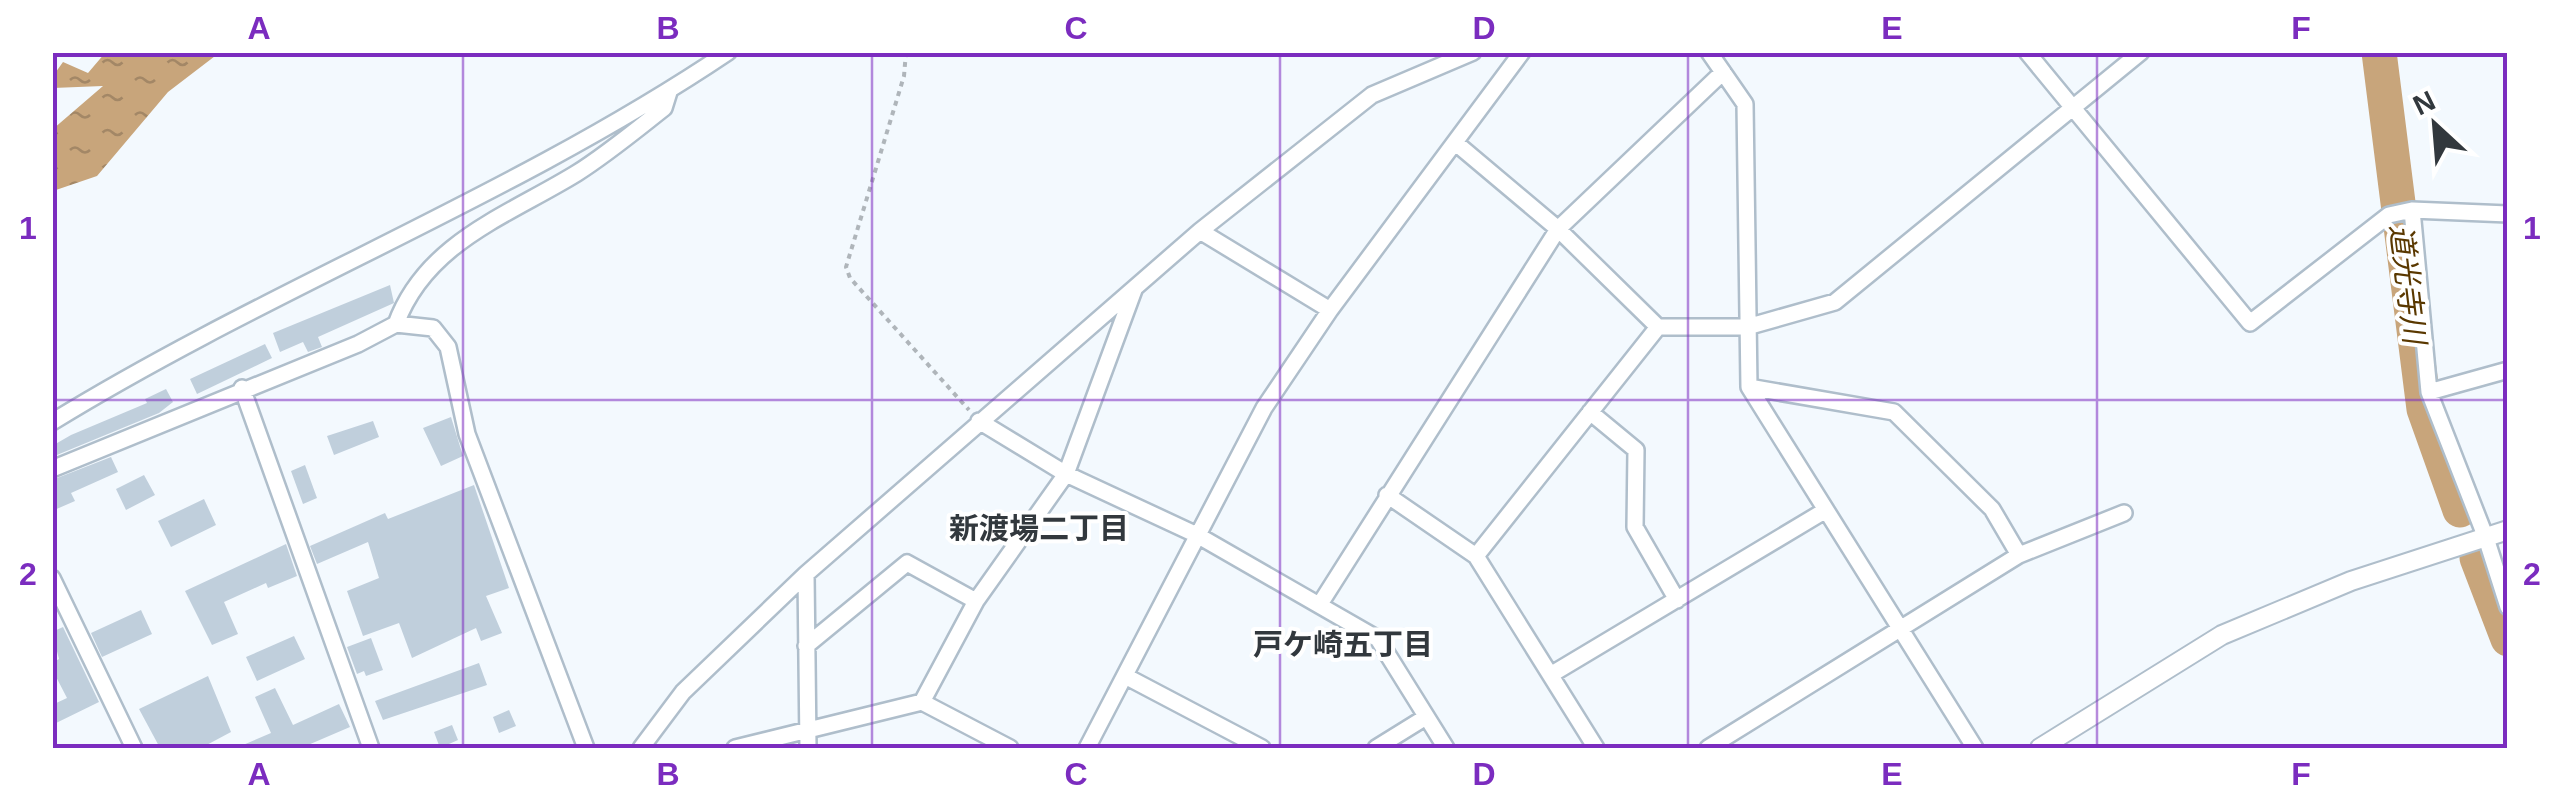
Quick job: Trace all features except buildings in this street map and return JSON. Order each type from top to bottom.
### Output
[{"type":"street","points":[[52,422],[243,314],[416,231],[669,92],[728,52]]},
{"type":"street","points":[[641,748],[682,692],[806,574],[1200,231],[1372,94],[1472,52]]},
{"type":"street","points":[[1086,748],[1127,678],[1196,535],[1264,408],[1330,310],[1522,52]]},
{"type":"street","points":[[1708,52],[1745,104],[1749,387],[1975,748]]},
{"type":"street","points":[[2027,52],[2250,323],[2389,215],[2411,210],[2508,214]]},
{"type":"street","points":[[1457,144],[1558,229],[1658,327],[1747,328],[1835,302],[2141,52]]},
{"type":"street","points":[[1320,604],[1558,229],[1723,72]]},
{"type":"street","points":[[396,324],[416,284],[464,238],[577,173],[664,108],[669,92]]},
{"type":"street","points":[[2411,210],[2429,392],[2486,538],[2508,607]]},
{"type":"street","points":[[1200,231],[1330,310]]},
{"type":"street","points":[[922,702],[976,601],[1066,474],[1136,286]]},
{"type":"street","points":[[52,469],[242,388],[358,344],[396,324],[433,328],[448,347],[466,434],[586,748]]},
{"type":"street","points":[[1476,556],[1658,327]]},
{"type":"street","points":[[2429,392],[2508,370]]},
{"type":"street","points":[[1749,387],[1894,412],[1992,509],[2019,554]]},
{"type":"street","points":[[242,388],[372,748]]},
{"type":"street","points":[[1590,412],[1636,450],[1635,527],[1676,600]]},
{"type":"street","points":[[979,422],[1066,474],[1196,535],[1378,639],[1446,748]]},
{"type":"street","points":[[1387,496],[1476,556],[1596,748]]},
{"type":"street","points":[[1552,674],[1826,510]]},
{"type":"street","points":[[1708,748],[2019,554],[2124,513]]},
{"type":"street","points":[[2040,748],[2222,636],[2351,582],[2508,530]]},
{"type":"street","points":[[806,646],[907,563],[976,601]]},
{"type":"street","points":[[806,574],[808,748]]},
{"type":"street","points":[[52,578],[134,748]]},
{"type":"street","points":[[1127,678],[1262,748]]},
{"type":"street","points":[[735,748],[922,702],[1010,748]]},
{"type":"street","points":[[1376,748],[1426,717]]},
{"type":"path","points":[[906,52],[904,76],[846,267],[850,278],[979,422]]},
{"type":"water","points":[[105,53],[219,53],[168,92],[97,176],[53,191],[53,129],[103,86],[53,88],[53,76],[63,62],[88,73]]},
{"type":"waterway","name":"道光寺川","points":[[2379,52],[2424,409],[2460,510]]},
{"type":"waterway","name":"道光寺川","points":[[2477,558],[2508,639]]},
{"type":"district","name":"新渡場二丁目","points":[[1039,528]]},
{"type":"district","name":"戸ケ崎五丁目","points":[[1343,644]]}]
